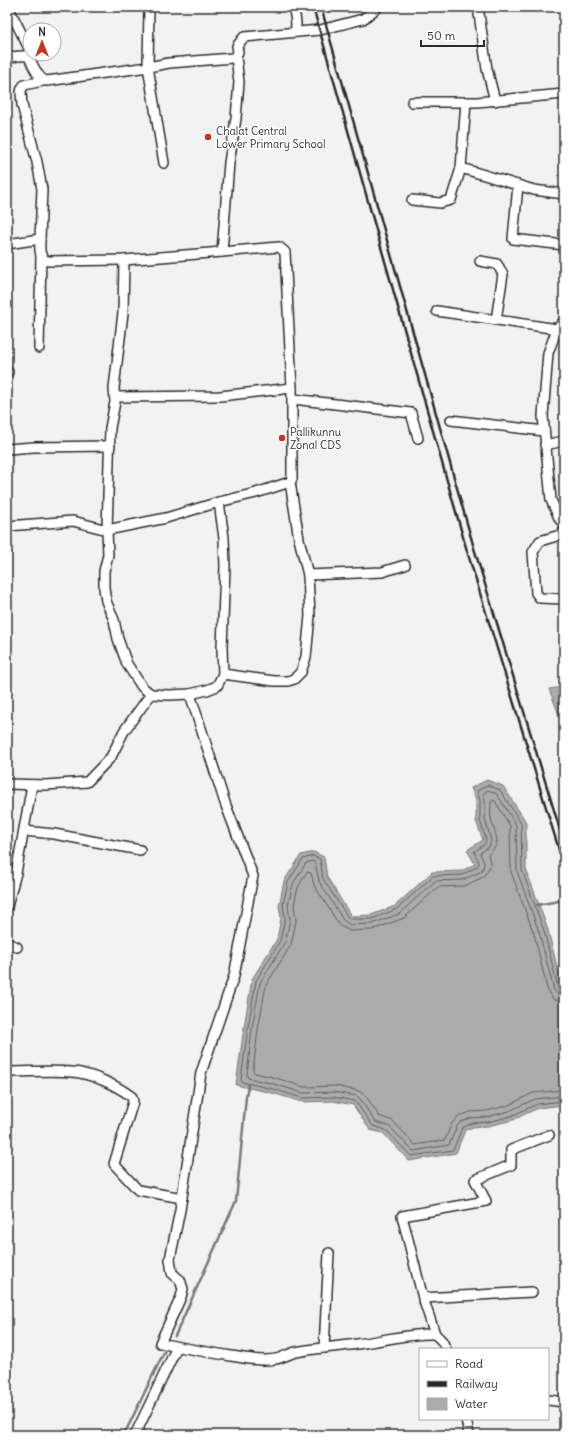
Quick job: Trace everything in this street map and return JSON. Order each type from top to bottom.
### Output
[{"type":"street","points":[[8,7],[22,36]]},
{"type":"street","points":[[149,7],[148,67],[164,163]]},
{"type":"street","points":[[294,7],[297,25],[295,32]]},
{"type":"street","points":[[222,252],[229,163],[236,118],[239,82],[236,57],[238,52],[237,46],[244,37],[320,30],[363,19],[378,7]]},
{"type":"street","points":[[478,7],[487,69],[495,101]]},
{"type":"street","points":[[7,58],[22,56]]},
{"type":"street","points":[[39,348],[42,190],[37,162],[22,105],[21,92],[24,85],[43,80],[47,81],[169,63],[236,57]]},
{"type":"street","points":[[32,62],[43,80]]},
{"type":"street","points":[[412,102],[495,101],[564,94]]},
{"type":"street","points":[[412,200],[440,203],[451,200],[461,168],[466,102]]},
{"type":"street","points":[[461,168],[534,190],[564,194]]},
{"type":"street","points":[[518,185],[512,239],[564,246]]},
{"type":"street","points":[[7,244],[40,239]]},
{"type":"street","points":[[41,256],[47,261],[124,260],[279,247],[285,252],[293,399],[292,479],[290,482],[299,540],[308,575],[310,616],[306,657],[301,672],[294,679],[288,681],[274,681],[223,674]]},
{"type":"street","points":[[124,260],[123,313],[114,388],[115,397],[110,428],[107,530],[108,555],[104,577],[104,588],[106,601],[114,620],[118,639],[127,664],[142,687],[151,694],[190,694],[207,690],[217,686],[223,674],[222,648],[225,566],[224,538],[219,502]]},
{"type":"street","points":[[480,261],[497,264],[503,274],[496,320]]},
{"type":"street","points":[[437,311],[496,320],[561,326],[548,353],[543,416],[551,500],[560,520],[564,522]]},
{"type":"street","points":[[115,397],[220,396],[292,388]]},
{"type":"street","points":[[293,399],[411,413],[418,438]]},
{"type":"street","points":[[451,420],[544,431]]},
{"type":"street","points":[[545,446],[564,441]]},
{"type":"street","points":[[7,449],[34,447],[110,446]]},
{"type":"street","points":[[7,526],[73,521],[107,530],[166,518],[290,482]]},
{"type":"street","points":[[564,532],[560,535],[540,541],[533,552],[536,593],[540,598],[564,599]]},
{"type":"street","points":[[308,575],[382,572],[405,565]]},
{"type":"street","points":[[7,784],[46,785],[87,782],[111,757],[124,731],[151,694]]},
{"type":"street","points":[[190,694],[225,803],[253,876],[234,976],[201,1073],[182,1198],[170,1259],[172,1273],[180,1280],[183,1289],[181,1297],[160,1342],[177,1347],[266,1360],[276,1359],[295,1352],[358,1344],[403,1336],[435,1334]]},
{"type":"street","points":[[7,906],[16,873],[32,785]]},
{"type":"street","points":[[24,831],[54,834],[140,850]]},
{"type":"street","points":[[7,943],[16,947]]},
{"type":"street","points":[[7,1072],[74,1072],[94,1078],[123,1090],[132,1097],[133,1102],[114,1164],[138,1190],[182,1198]]},
{"type":"street","points":[[446,1348],[442,1341],[435,1334],[423,1298],[402,1216],[486,1201],[475,1180],[511,1165],[511,1150],[549,1134]]},
{"type":"street","points":[[324,1348],[328,1253]]},
{"type":"street","points":[[423,1298],[532,1292]]},
{"type":"street","points":[[135,1435],[177,1347]]},
{"type":"street","points":[[549,1400],[564,1402]]},
{"type":"street","points":[[466,1420],[469,1435]]},
{"type":"water","points":[[564,687],[564,728],[549,689]]},
{"type":"water","points":[[487,780],[503,786],[526,822],[526,869],[548,930],[564,995],[564,1105],[538,1108],[513,1120],[488,1126],[473,1127],[465,1130],[456,1153],[409,1161],[383,1133],[370,1130],[353,1105],[333,1101],[302,1102],[272,1093],[236,1085],[252,979],[277,939],[281,918],[279,906],[284,881],[301,855],[314,852],[324,857],[327,877],[351,916],[371,915],[395,906],[432,872],[461,871],[475,864],[467,850],[483,840],[476,821],[476,800],[471,788]]},
{"type":"waterway","points":[[537,905],[564,900]]},
{"type":"waterway","points":[[175,1336],[236,1201],[248,1085]]},
{"type":"waterway","points":[[124,1435],[165,1350]]},
{"type":"railway","points":[[313,7],[467,551],[564,866]]},
{"type":"railway","points":[[321,7],[474,548],[564,843]]},
{"type":"place","name":"Chalat Central Lower Primary School","points":[[208,137]]},
{"type":"place","name":"Pallikunnu Zonal CDS","points":[[282,438]]}]
